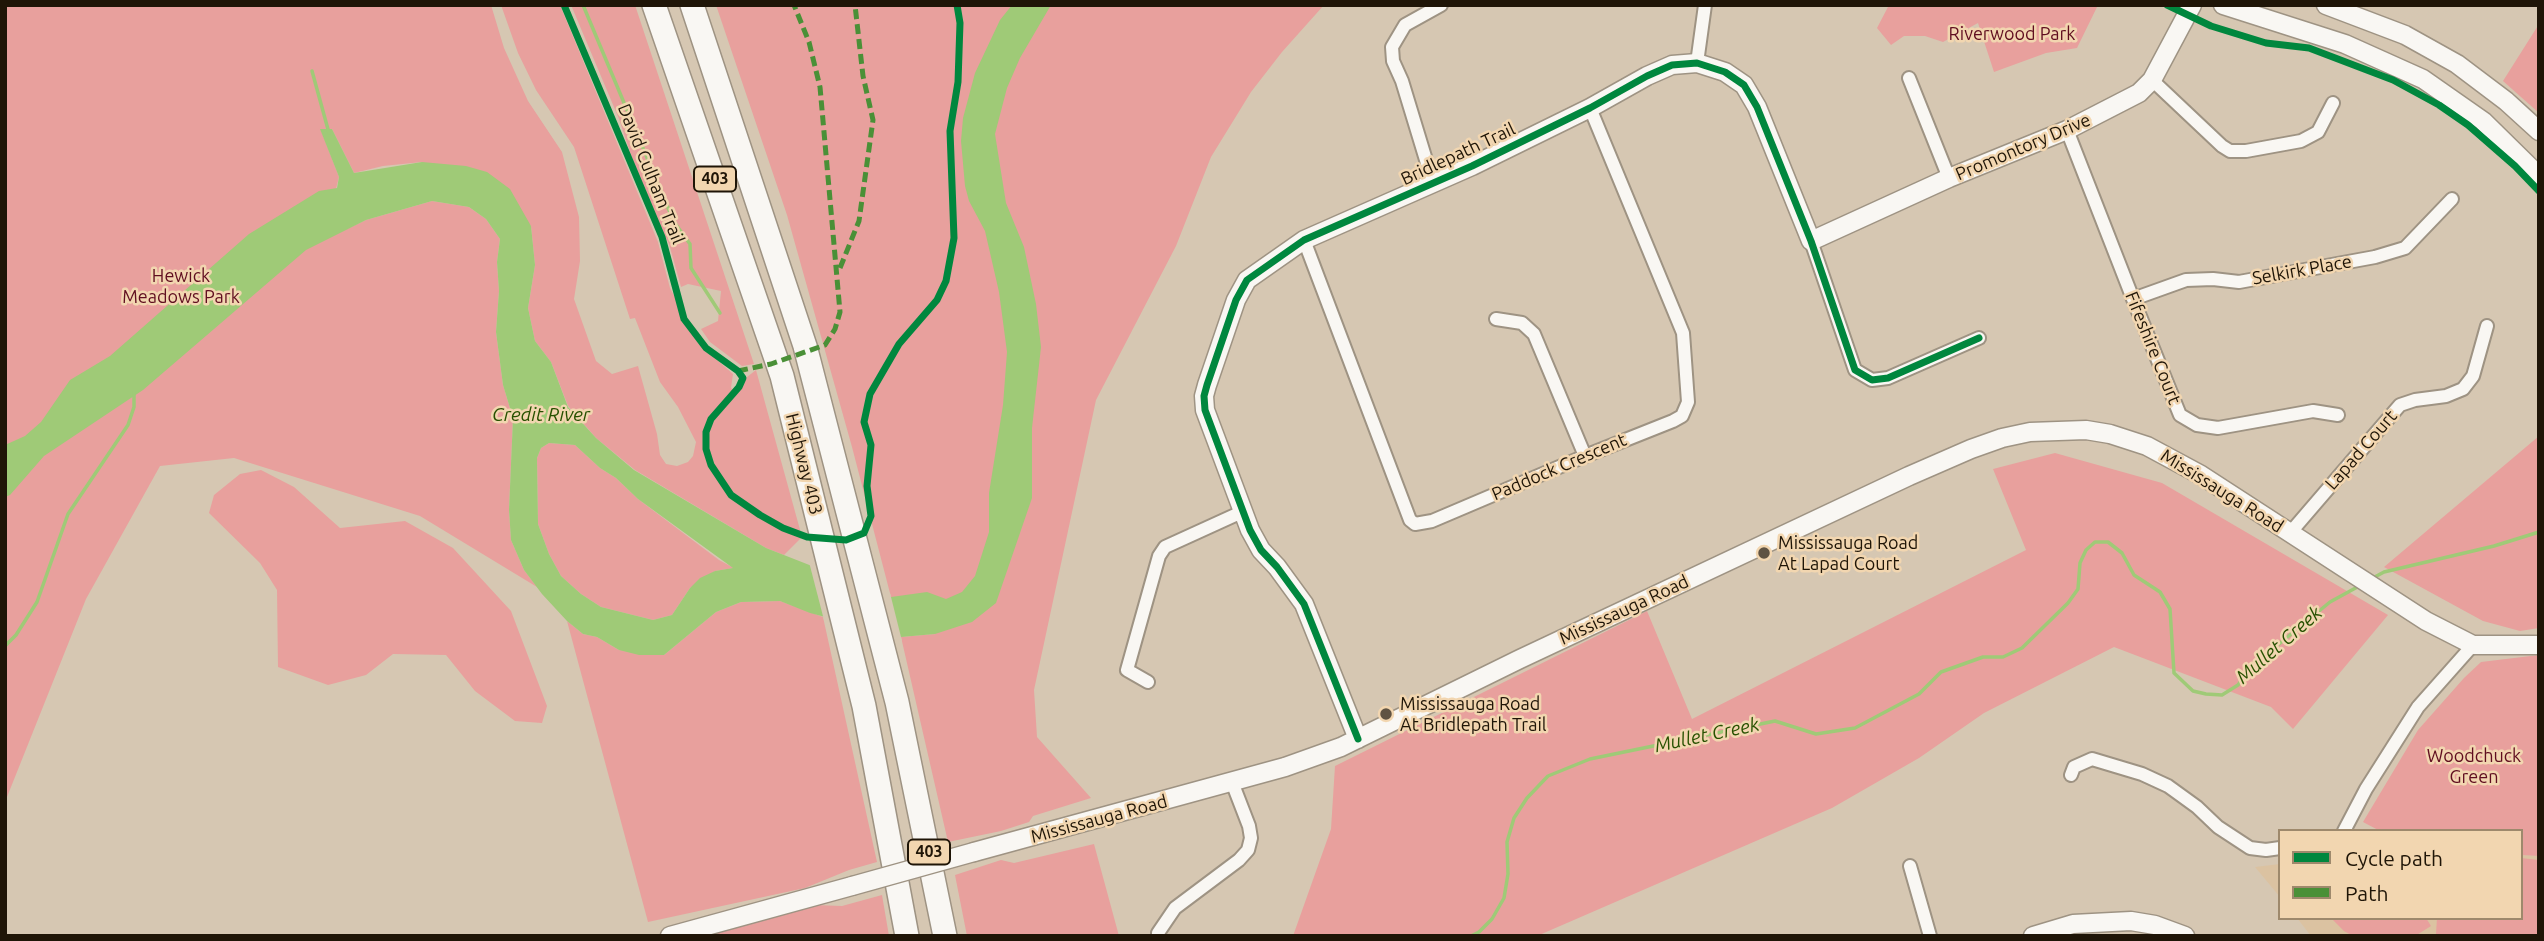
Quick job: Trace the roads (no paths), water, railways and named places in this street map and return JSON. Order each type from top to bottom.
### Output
[{"type":"highway","name":"Highway 403","points":[[654,5],[774,354],[864,706],[907,936]]},
{"type":"highway","name":"Highway 403","points":[[692,5],[805,346],[912,769],[946,936]]},
{"type":"main road","name":"Promontory Drive","points":[[1811,241],[1949,178],[2067,130],[2130,98],[2152,80],[2192,5]]},
{"type":"main road","points":[[2223,5],[2345,44],[2423,79],[2483,121],[2539,176]]},
{"type":"main road","points":[[2326,5],[2386,27],[2431,49],[2484,82],[2539,131]]},
{"type":"main road","name":"Bridlepath Trail","points":[[1358,739],[1304,604],[1261,550],[1250,530],[1205,410],[1204,396],[1236,300],[1247,280],[1304,240],[1433,183],[1590,108],[1647,76],[1672,65],[1697,63]]},
{"type":"main road","points":[[1697,63],[1725,72],[1744,85],[1757,107],[1811,241]]},
{"type":"main road","name":"Mississauga Road","points":[[670,936],[1309,759],[1358,739],[1654,595],[1909,476],[2003,438],[2030,432],[2086,430],[2123,438],[2160,452],[2382,594],[2473,645],[2539,645]]},
{"type":"main road","points":[[2033,936],[2073,924],[2131,921],[2155,925],[2186,936]]},
{"type":"street","points":[[1433,183],[1393,61],[1392,47],[1405,24],[1441,5]]},
{"type":"street","points":[[1697,63],[1705,5]]},
{"type":"street","points":[[1909,78],[1949,178]]},
{"type":"street","points":[[2152,80],[2230,151],[2246,151],[2301,141],[2318,132],[2333,103]]},
{"type":"street","name":"Paddock Crescent","points":[[1304,240],[1410,520],[1415,524],[1432,521],[1673,421],[1682,416],[1688,402],[1683,333],[1590,108]]},
{"type":"street","name":"Fifeshire Court","points":[[2067,130],[2180,415],[2197,425],[2218,428],[2313,411],[2338,415]]},
{"type":"street","name":"Selkirk Place","points":[[2133,299],[2186,280],[2239,282],[2375,257],[2405,248],[2452,199]]},
{"type":"street","points":[[1811,241],[1856,370],[1872,380],[1888,378],[1979,338]]},
{"type":"street","points":[[1496,319],[1522,323],[1534,334],[1584,456]]},
{"type":"street","name":"Lapad Court","points":[[2290,533],[2400,405],[2446,396],[2463,389],[2473,376],[2487,326]]},
{"type":"street","points":[[1148,682],[1127,670],[1159,556],[1165,547],[1244,511]]},
{"type":"street","points":[[2345,829],[2365,789],[2418,707],[2473,645]]},
{"type":"street","points":[[2071,775],[2074,767],[2092,759],[2142,774],[2168,786],[2197,807],[2218,827],[2250,848],[2278,848]]},
{"type":"street","points":[[1158,933],[1175,908],[1239,860],[1248,850],[1251,838],[1249,826],[1233,782]]},
{"type":"street","points":[[1910,866],[1930,936]]},
{"type":"water","name":"Credit River","points":[[1012,5],[1051,5],[1020,58],[1007,88],[995,134],[1006,203],[1024,247],[1036,304],[1041,347],[1032,428],[1032,498],[996,603],[972,622],[935,634],[901,637],[810,613],[780,601],[741,602],[716,612],[664,655],[639,655],[619,650],[597,637],[583,634],[542,594],[524,570],[511,540],[509,510],[513,418],[503,385],[496,332],[500,239],[486,219],[469,207],[432,201],[366,220],[306,250],[143,390],[44,456],[10,495],[5,497],[5,445],[25,436],[41,422],[70,380],[110,356],[249,234],[319,191],[337,188],[339,177],[320,129],[332,129],[354,173],[422,162],[466,166],[487,172],[510,189],[531,226],[535,265],[528,308],[535,341],[551,362],[568,407],[596,438],[634,470],[766,548],[891,597],[927,592],[946,599],[962,592],[975,576],[989,532],[989,493],[1003,405],[1007,352],[999,292],[985,231],[969,201],[965,186],[961,141],[963,118],[975,73],[1000,20]],"holes":[[[549,443],[575,445],[638,499],[733,568],[715,571],[700,578],[672,615],[653,620],[601,607],[581,594],[561,576],[538,524],[537,458],[541,448]]]},
{"type":"waterway","points":[[583,5],[674,222],[690,244],[691,268],[720,313]]},
{"type":"waterway","points":[[312,71],[329,133]]},
{"type":"waterway","points":[[5,646],[16,635],[37,602],[68,514],[128,425],[134,407],[134,393]]},
{"type":"waterway","name":"Mullet Creek","points":[[2371,579],[2384,572],[2494,546],[2539,532]]},
{"type":"waterway","name":"Mullet Creek","points":[[1471,936],[1492,919],[1504,898],[1508,874],[1507,842],[1514,818],[1527,798],[1548,776],[1590,759],[1775,721],[1816,734],[1855,728],[1919,694],[1941,672],[1983,657],[2003,657],[2022,648],[2068,603],[2078,589],[2080,563],[2086,550],[2095,542],[2108,542],[2122,553],[2134,575],[2160,592],[2170,609],[2174,673],[2193,691],[2206,694],[2222,695],[2238,685],[2251,667],[2330,602],[2361,585]]},
{"type":"place","name":"Mississauga Road At Lapad Court","points":[[1764,553]]},
{"type":"place","name":"Mississauga Road At Bridlepath Trail","points":[[1386,714]]},
{"type":"park label","name":"Riverwood Park","points":[[2012,34]]},
{"type":"park label","name":"Hewick Meadows Park","points":[[181,286]]},
{"type":"park label","name":"Woodchuck Green","points":[[2474,766]]}]
